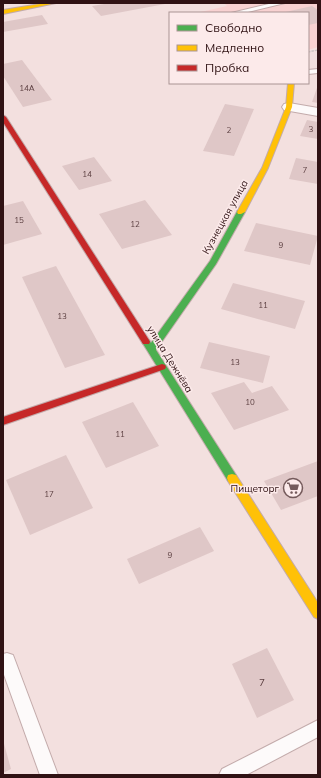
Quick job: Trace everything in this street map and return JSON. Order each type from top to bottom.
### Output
[{"type":"street","points":[[3,12],[54,3]]},
{"type":"street","name":"Кузнецкая улица","points":[[152,350],[213,262],[265,168],[289,107],[291,84]]},
{"type":"street","points":[[289,107],[318,112]]},
{"type":"street","name":"улица Дежнёва","points":[[3,116],[318,613]]},
{"type":"street","points":[[3,421],[162,367]]},
{"type":"lane","points":[[239,12],[282,3]]},
{"type":"lane","points":[[3,662],[7,660],[49,775]]},
{"type":"lane","points":[[228,775],[318,728]]},
{"type":"shaded area","points":[[224,3],[318,3],[318,47],[309,50],[309,12],[200,12],[227,6]]},
{"type":"building","points":[[110,3],[165,4],[101,16],[92,6]]},
{"type":"building","points":[[312,6],[318,10],[318,23],[309,25],[309,12],[285,12]]},
{"type":"building","points":[[42,15],[48,24],[3,32],[3,22]]},
{"type":"building","points":[[22,60],[52,100],[23,107],[3,76],[3,64]]},
{"type":"building","points":[[318,85],[318,103],[312,102]]},
{"type":"building","points":[[225,104],[254,109],[234,156],[203,151]]},
{"type":"building","points":[[307,120],[318,122],[318,139],[300,136]]},
{"type":"building","points":[[94,157],[112,181],[79,190],[62,166]]},
{"type":"building","points":[[296,158],[318,162],[318,184],[289,179]]},
{"type":"building","points":[[145,200],[172,235],[122,249],[99,214]]},
{"type":"building","points":[[23,201],[42,234],[3,245],[3,206]]},
{"type":"building","points":[[256,223],[318,236],[310,265],[244,251]]},
{"type":"building","points":[[56,266],[105,355],[65,368],[22,277]]},
{"type":"building","points":[[233,283],[305,301],[295,329],[221,309]]},
{"type":"building","points":[[209,342],[270,356],[263,383],[200,368]]},
{"type":"building","points":[[244,382],[252,393],[272,386],[289,410],[234,430],[211,393]]},
{"type":"building","points":[[133,402],[159,446],[106,468],[82,422]]},
{"type":"building","points":[[66,455],[93,508],[30,535],[6,480]]},
{"type":"building","name":"Пищеторг","points":[[318,461],[318,496],[281,510],[264,481]]},
{"type":"building","points":[[200,527],[214,551],[139,584],[127,559]]},
{"type":"building","points":[[267,648],[294,700],[257,718],[232,664]]},
{"type":"building","points":[[3,740],[11,769],[3,773]]},
{"type":"traffic: fast","points":[[151,350],[213,262],[241,212]]},
{"type":"traffic: fast","points":[[146,342],[232,478]]},
{"type":"traffic: slow","points":[[3,12],[54,3]]},
{"type":"traffic: slow","points":[[241,212],[265,168],[289,107],[291,84]]},
{"type":"traffic: slow","points":[[232,478],[318,613]]},
{"type":"traffic: jam","points":[[3,117],[146,342]]},
{"type":"traffic: jam","points":[[3,421],[162,367]]},
{"type":"place","name":"Пищеторг","points":[[293,488]]}]
